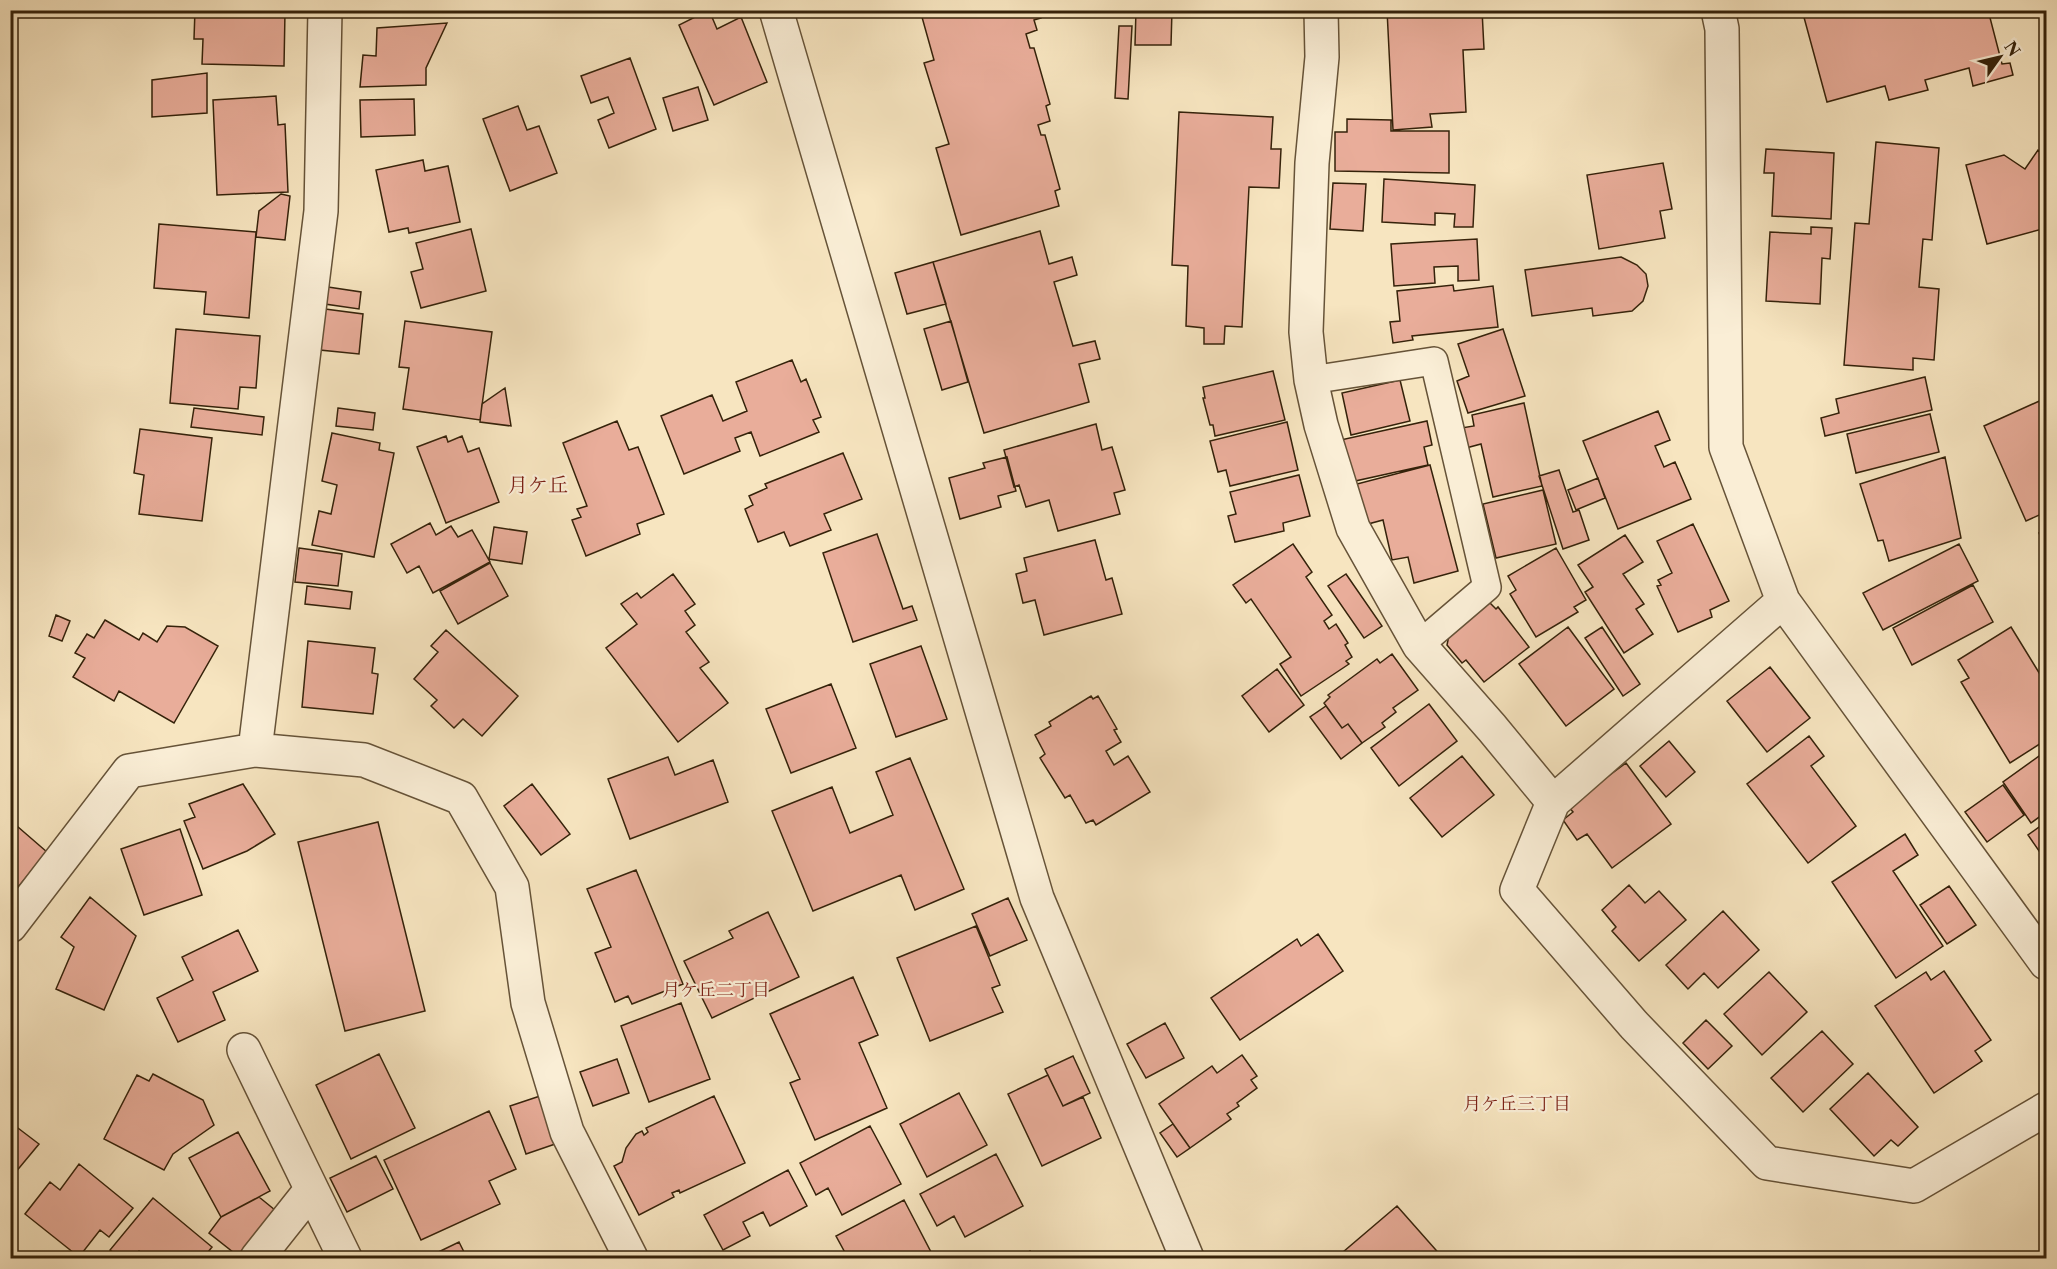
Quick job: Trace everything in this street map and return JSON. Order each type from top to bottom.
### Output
[{"type":"street","points":[[255,750],[321,211],[325,10]]},
{"type":"street","points":[[776,10],[1036,898],[1187,1258]]},
{"type":"street","points":[[1322,10],[1322,57],[1312,163],[1306,333],[1311,380],[1322,425],[1353,528],[1419,645],[1553,802]]},
{"type":"street","points":[[1718,10],[1722,29],[1726,447],[1783,601],[2046,963]]},
{"type":"street","points":[[1783,601],[1553,802],[1517,890],[1634,1025],[1767,1162],[1914,1186],[2046,1109]]},
{"type":"street","points":[[10,926],[129,771],[255,750],[364,760],[460,798],[512,887],[528,1003],[567,1132],[631,1258]]},
{"type":"street","points":[[244,1050],[345,1258]]},
{"type":"street","points":[[257,1258],[311,1190]]},
{"type":"lane","points":[[1311,380],[1434,361],[1487,587],[1419,645]]},
{"type":"building","points":[[195,10],[285,12],[284,66],[202,64],[203,39],[194,39]]},
{"type":"building","points":[[357,10],[426,10],[426,17],[357,14]]},
{"type":"building","points":[[537,10],[557,10],[540,17]]},
{"type":"building","points":[[709,10],[717,29],[741,17],[767,82],[714,105],[679,25]]},
{"type":"building","points":[[920,10],[1039,10],[1041,18],[1034,20],[1037,30],[1026,34],[1030,48],[1034,48],[1050,104],[1046,106],[1050,121],[1038,125],[1041,135],[1045,135],[1060,189],[1055,191],[1059,206],[961,235],[936,148],[949,144],[924,63],[934,60]]},
{"type":"building","points":[[1136,10],[1172,10],[1171,45],[1135,45]]},
{"type":"building","points":[[1387,10],[1482,10],[1484,49],[1463,50],[1466,112],[1430,114],[1432,127],[1393,130]]},
{"type":"building","points":[[1802,10],[1988,10],[2002,64],[2010,63],[2013,75],[1973,86],[1969,68],[1925,80],[1928,90],[1889,100],[1885,86],[1827,102]]},
{"type":"building","points":[[447,23],[426,68],[426,85],[360,87],[363,55],[376,56],[377,28]]},
{"type":"building","points":[[1119,26],[1132,26],[1128,99],[1115,98]]},
{"type":"building","points":[[630,58],[656,129],[609,148],[598,120],[614,113],[608,97],[591,103],[581,76]]},
{"type":"building","points":[[207,73],[207,113],[152,117],[152,80]]},
{"type":"building","points":[[698,87],[708,120],[673,131],[663,98]]},
{"type":"building","points":[[276,96],[278,125],[285,124],[288,192],[217,195],[213,100]]},
{"type":"building","points":[[414,99],[415,135],[361,137],[360,100]]},
{"type":"building","points":[[518,106],[527,130],[539,126],[557,173],[510,191],[483,119]]},
{"type":"building","points":[[1179,112],[1273,117],[1271,149],[1281,149],[1279,188],[1249,187],[1242,327],[1225,326],[1224,344],[1204,344],[1204,328],[1186,326],[1188,266],[1172,265]]},
{"type":"building","points":[[1347,119],[1391,120],[1391,131],[1449,131],[1449,173],[1335,171],[1335,132],[1347,132]]},
{"type":"building","points":[[1876,142],[1939,148],[1932,240],[1923,239],[1919,287],[1939,289],[1934,360],[1913,358],[1913,370],[1844,365],[1855,223],[1869,224]]},
{"type":"building","points":[[1766,149],[1834,153],[1831,219],[1772,216],[1774,173],[1764,173]]},
{"type":"building","points":[[2038,150],[2046,156],[2046,228],[1987,244],[1966,165],[2004,155],[2025,169]]},
{"type":"building","points":[[423,160],[425,171],[448,166],[460,222],[409,233],[408,228],[389,232],[376,170]]},
{"type":"building","points":[[1663,163],[1672,209],[1660,211],[1665,238],[1599,249],[1587,175]]},
{"type":"building","points":[[1384,179],[1475,185],[1473,227],[1454,227],[1455,214],[1435,213],[1435,225],[1382,222]]},
{"type":"building","points":[[1333,183],[1366,184],[1363,231],[1330,229]]},
{"type":"building","points":[[281,194],[290,196],[285,240],[256,237],[259,211]]},
{"type":"building","points":[[159,224],[256,232],[249,318],[204,314],[206,292],[154,288]]},
{"type":"building","points":[[1811,227],[1832,228],[1830,259],[1822,258],[1820,304],[1766,301],[1770,232],[1811,234]]},
{"type":"building","points":[[471,229],[486,291],[421,308],[411,272],[423,269],[416,243]]},
{"type":"building","points":[[1040,231],[1049,264],[1072,257],[1077,275],[1054,282],[1073,346],[1095,341],[1100,359],[1079,364],[1089,402],[984,433],[933,262]]},
{"type":"building","points":[[1477,239],[1479,280],[1458,281],[1458,266],[1434,267],[1435,283],[1394,286],[1391,244]]},
{"type":"building","points":[[1621,257],[1637,265],[1646,274],[1648,286],[1643,301],[1632,311],[1593,316],[1592,308],[1532,316],[1525,270]]},
{"type":"building","points":[[933,262],[946,304],[907,314],[895,273]]},
{"type":"building","points":[[1453,285],[1454,291],[1493,286],[1498,327],[1412,336],[1413,340],[1393,343],[1390,322],[1400,321],[1397,291]]},
{"type":"building","points":[[328,287],[361,292],[359,309],[325,304]]},
{"type":"building","points":[[325,309],[363,314],[359,354],[320,350]]},
{"type":"building","points":[[405,321],[492,332],[480,420],[403,409],[409,368],[399,367]]},
{"type":"building","points":[[951,321],[968,382],[942,390],[924,329]]},
{"type":"building","points":[[176,329],[260,336],[256,388],[240,387],[238,409],[170,403]]},
{"type":"building","points":[[1503,329],[1525,396],[1468,413],[1457,381],[1469,376],[1458,344]]},
{"type":"building","points":[[792,360],[801,382],[806,379],[821,417],[813,420],[819,432],[760,456],[751,432],[735,438],[740,451],[684,474],[661,416],[712,395],[723,421],[747,411],[736,382]]},
{"type":"building","points":[[1273,371],[1285,420],[1215,436],[1203,398],[1205,398],[1203,387]]},
{"type":"building","points":[[1925,377],[1932,410],[1825,436],[1821,418],[1839,413],[1836,399]]},
{"type":"building","points":[[1400,380],[1410,421],[1351,435],[1342,393]]},
{"type":"building","points":[[505,388],[511,426],[480,422],[482,404]]},
{"type":"building","points":[[2046,398],[2046,512],[2026,521],[1984,426]]},
{"type":"building","points":[[1524,403],[1542,486],[1493,497],[1481,444],[1466,448],[1461,428],[1474,426],[1472,415]]},
{"type":"building","points":[[194,408],[264,417],[262,435],[191,427]]},
{"type":"building","points":[[338,408],[375,413],[373,430],[336,426]]},
{"type":"building","points":[[1658,411],[1670,440],[1655,446],[1664,467],[1675,462],[1691,499],[1618,529],[1583,441]]},
{"type":"building","points":[[1930,414],[1939,452],[1856,473],[1847,434]]},
{"type":"building","points":[[617,421],[629,450],[638,447],[664,514],[637,524],[640,534],[586,556],[572,520],[581,517],[577,509],[587,506],[563,443]]},
{"type":"building","points":[[1427,421],[1432,445],[1424,447],[1428,465],[1346,483],[1336,441]]},
{"type":"building","points":[[1287,422],[1298,470],[1230,486],[1226,470],[1218,472],[1210,441]]},
{"type":"building","points":[[1096,424],[1102,450],[1112,447],[1125,490],[1114,493],[1120,514],[1058,531],[1049,500],[1026,507],[1019,485],[1014,487],[1004,450]]},
{"type":"building","points":[[140,429],[212,438],[202,521],[139,514],[144,475],[134,473]]},
{"type":"building","points":[[332,433],[380,443],[379,450],[394,453],[374,557],[312,545],[319,511],[331,514],[337,485],[322,481]]},
{"type":"building","points":[[446,436],[448,442],[462,436],[468,452],[479,448],[499,502],[446,523],[417,447]]},
{"type":"building","points":[[843,453],[862,499],[824,514],[831,530],[790,546],[784,532],[758,542],[745,509],[753,505],[749,496],[767,488],[765,484]]},
{"type":"building","points":[[1007,457],[1016,491],[998,496],[1001,507],[960,519],[949,478],[985,468],[983,463]]},
{"type":"building","points":[[1945,457],[1961,538],[1889,561],[1883,540],[1878,541],[1860,484]]},
{"type":"building","points":[[1430,465],[1458,571],[1414,583],[1408,557],[1392,560],[1383,520],[1368,524],[1357,484]]},
{"type":"building","points":[[1559,470],[1573,512],[1579,510],[1589,540],[1563,549],[1539,476]]},
{"type":"building","points":[[1299,475],[1310,516],[1283,523],[1284,531],[1235,542],[1228,516],[1236,514],[1230,492]]},
{"type":"building","points":[[1598,478],[1605,498],[1576,510],[1568,490]]},
{"type":"building","points":[[1543,490],[1556,544],[1496,558],[1483,504]]},
{"type":"building","points":[[430,523],[436,535],[451,526],[458,537],[472,530],[490,562],[433,593],[419,566],[407,573],[391,544]]},
{"type":"building","points":[[1693,524],[1729,601],[1710,610],[1712,617],[1678,632],[1657,586],[1661,585],[1658,580],[1672,573],[1657,541]]},
{"type":"building","points":[[494,527],[527,532],[522,564],[489,559]]},
{"type":"building","points":[[2046,530],[2046,550],[2039,533]]},
{"type":"building","points":[[877,534],[903,609],[912,606],[917,620],[853,642],[823,553]]},
{"type":"building","points":[[1625,535],[1643,562],[1623,574],[1644,604],[1636,609],[1653,634],[1624,653],[1585,592],[1593,587],[1578,565]]},
{"type":"building","points":[[1095,540],[1106,580],[1112,578],[1122,614],[1044,635],[1035,600],[1023,603],[1016,574],[1027,571],[1024,558]]},
{"type":"building","points":[[1293,544],[1312,572],[1306,577],[1332,615],[1324,621],[1329,629],[1336,624],[1348,643],[1345,645],[1352,657],[1346,661],[1349,664],[1301,696],[1280,664],[1291,657],[1251,599],[1246,603],[1233,585]]},
{"type":"building","points":[[1959,544],[1978,581],[1883,630],[1863,593]]},
{"type":"building","points":[[299,548],[342,554],[338,586],[295,582]]},
{"type":"building","points":[[1556,548],[1586,600],[1574,607],[1578,612],[1536,637],[1510,594],[1516,590],[1508,576]]},
{"type":"building","points":[[490,563],[508,596],[458,624],[440,591]]},
{"type":"building","points":[[673,574],[695,604],[685,611],[695,625],[686,632],[709,662],[700,668],[728,703],[678,742],[606,648],[637,624],[621,604],[637,593],[641,598]]},
{"type":"building","points":[[1346,574],[1382,626],[1364,638],[1328,586]]},
{"type":"building","points":[[1973,585],[1993,622],[1912,665],[1893,628]]},
{"type":"building","points":[[307,586],[352,592],[350,609],[305,604]]},
{"type":"building","points":[[1489,602],[1496,609],[1498,607],[1529,647],[1484,682],[1466,660],[1462,663],[1447,645],[1449,635]]},
{"type":"building","points":[[56,615],[70,621],[62,641],[49,636]]},
{"type":"building","points":[[105,620],[139,640],[143,633],[157,642],[167,626],[185,627],[218,646],[174,723],[119,691],[114,701],[73,677],[85,658],[75,653],[87,634],[94,638]]},
{"type":"building","points":[[1568,627],[1614,689],[1566,726],[1519,664]]},
{"type":"building","points":[[1602,627],[1640,684],[1623,696],[1585,638]]},
{"type":"building","points":[[2011,627],[2046,684],[2046,740],[2010,763],[1961,682],[1969,678],[1958,660]]},
{"type":"building","points":[[446,630],[518,696],[482,736],[463,719],[454,728],[431,706],[437,700],[414,679],[438,652],[431,646]]},
{"type":"building","points":[[308,641],[375,648],[372,673],[378,674],[373,714],[302,707]]},
{"type":"building","points":[[921,646],[947,719],[896,737],[870,664]]},
{"type":"building","points":[[1392,654],[1418,690],[1393,708],[1396,712],[1382,723],[1385,727],[1362,743],[1348,724],[1342,728],[1324,703],[1330,697],[1328,695],[1377,659],[1380,663]]},
{"type":"building","points":[[1770,667],[1810,718],[1767,752],[1727,701]]},
{"type":"building","points":[[1277,669],[1304,705],[1269,732],[1242,696]]},
{"type":"building","points":[[831,684],[856,748],[791,773],[766,709]]},
{"type":"building","points":[[1091,696],[1093,699],[1098,696],[1117,729],[1114,730],[1121,742],[1106,751],[1114,765],[1128,756],[1150,792],[1096,825],[1093,820],[1086,823],[1070,795],[1065,798],[1040,758],[1045,754],[1035,735],[1051,726],[1049,722]]},
{"type":"building","points":[[1429,704],[1457,741],[1399,786],[1371,748]]},
{"type":"building","points":[[1326,706],[1342,728],[1348,724],[1362,743],[1341,759],[1310,717]]},
{"type":"building","points":[[1809,736],[1824,756],[1811,766],[1856,826],[1808,863],[1747,784]]},
{"type":"building","points":[[1669,741],[1695,772],[1666,797],[1640,766]]},
{"type":"building","points":[[2046,751],[2046,812],[2031,823],[2003,782]]},
{"type":"building","points":[[1462,756],[1494,795],[1442,837],[1410,798]]},
{"type":"building","points":[[668,757],[675,775],[713,760],[728,802],[630,839],[608,779]]},
{"type":"building","points":[[910,758],[964,889],[915,910],[901,875],[813,911],[772,811],[832,787],[850,833],[893,815],[876,772]]},
{"type":"building","points":[[1626,763],[1671,824],[1612,868],[1587,834],[1577,840],[1563,820],[1573,812],[1568,806]]},
{"type":"building","points":[[243,784],[275,834],[247,851],[203,869],[184,821],[195,817],[189,804]]},
{"type":"building","points":[[532,784],[570,834],[541,855],[504,806]]},
{"type":"building","points":[[2003,785],[2024,815],[1987,842],[1965,812]]},
{"type":"building","points":[[10,820],[47,852],[10,897]]},
{"type":"building","points":[[378,822],[425,1011],[345,1031],[298,842]]},
{"type":"building","points":[[2046,822],[2046,861],[2028,835]]},
{"type":"building","points":[[180,829],[202,895],[144,915],[121,849]]},
{"type":"building","points":[[1905,834],[1918,855],[1893,871],[1943,946],[1896,978],[1832,882]]},
{"type":"building","points":[[636,870],[683,984],[632,1004],[628,996],[615,1002],[595,953],[611,947],[587,889]]},
{"type":"building","points":[[1629,885],[1645,903],[1659,891],[1686,920],[1639,961],[1612,931],[1616,927],[1602,910]]},
{"type":"building","points":[[1949,886],[1976,925],[1947,944],[1920,905]]},
{"type":"building","points":[[90,897],[136,936],[104,1010],[56,989],[74,947],[61,937]]},
{"type":"building","points":[[1008,898],[1027,940],[990,956],[972,914]]},
{"type":"building","points":[[1723,911],[1759,950],[1718,988],[1704,973],[1688,989],[1666,965]]},
{"type":"building","points":[[768,912],[799,977],[712,1018],[684,961],[733,938],[729,931]]},
{"type":"building","points":[[976,926],[1000,985],[992,988],[1003,1012],[930,1041],[897,958]]},
{"type":"building","points":[[238,930],[258,971],[213,992],[225,1020],[178,1042],[157,998],[193,980],[182,957]]},
{"type":"building","points":[[1318,934],[1343,971],[1240,1040],[1211,998],[1297,939],[1301,946]]},
{"type":"building","points":[[1944,971],[1991,1040],[1975,1051],[1982,1061],[1934,1093],[1875,1006],[1926,972],[1931,980]]},
{"type":"building","points":[[1769,972],[1807,1012],[1762,1055],[1724,1014]]},
{"type":"building","points":[[853,977],[878,1035],[859,1043],[887,1108],[815,1140],[790,1083],[800,1079],[770,1014]]},
{"type":"building","points":[[681,1003],[710,1079],[649,1102],[621,1026]]},
{"type":"building","points":[[1706,1020],[1732,1046],[1708,1069],[1683,1043]]},
{"type":"building","points":[[1165,1023],[1184,1058],[1146,1078],[1127,1044]]},
{"type":"building","points":[[1822,1031],[1853,1064],[1803,1112],[1771,1078]]},
{"type":"building","points":[[379,1054],[415,1128],[351,1159],[316,1085]]},
{"type":"building","points":[[1242,1055],[1257,1076],[1251,1080],[1257,1088],[1237,1103],[1239,1106],[1227,1114],[1231,1119],[1190,1148],[1159,1104],[1212,1066],[1217,1073]]},
{"type":"building","points":[[1073,1056],[1090,1093],[1063,1106],[1045,1069]]},
{"type":"building","points":[[617,1059],[629,1093],[593,1106],[580,1072]]},
{"type":"building","points":[[1868,1073],[1918,1127],[1898,1146],[1891,1140],[1874,1156],[1830,1109]]},
{"type":"building","points":[[153,1074],[203,1100],[214,1125],[173,1154],[164,1170],[104,1139],[137,1075],[149,1081]]},
{"type":"building","points":[[1048,1075],[1063,1106],[1083,1097],[1101,1138],[1042,1166],[1008,1094]]},
{"type":"building","points":[[549,1093],[564,1141],[526,1154],[510,1106]]},
{"type":"building","points":[[959,1093],[987,1145],[927,1177],[900,1124]]},
{"type":"building","points":[[714,1096],[745,1163],[680,1193],[679,1190],[672,1193],[674,1197],[639,1215],[614,1166],[622,1162],[626,1148],[636,1134],[642,1131],[644,1135],[648,1132],[646,1128]]},
{"type":"building","points":[[489,1111],[516,1169],[489,1181],[500,1204],[421,1240],[384,1160]]},
{"type":"building","points":[[10,1122],[39,1144],[10,1179]]},
{"type":"building","points":[[1173,1124],[1190,1148],[1177,1157],[1160,1133]]},
{"type":"building","points":[[870,1126],[901,1184],[842,1215],[828,1188],[816,1195],[800,1163]]},
{"type":"building","points":[[238,1132],[270,1191],[221,1217],[189,1158]]},
{"type":"building","points":[[996,1154],[1023,1206],[965,1237],[954,1216],[937,1226],[920,1194]]},
{"type":"building","points":[[376,1156],[393,1189],[347,1212],[330,1178]]},
{"type":"building","points":[[79,1164],[133,1208],[109,1237],[100,1230],[79,1257],[25,1214],[50,1182],[60,1190]]},
{"type":"building","points":[[788,1170],[807,1206],[770,1226],[763,1212],[743,1222],[750,1236],[723,1250],[704,1215]]},
{"type":"building","points":[[259,1197],[275,1210],[238,1256],[209,1233],[221,1217]]},
{"type":"building","points":[[153,1198],[212,1247],[204,1257],[206,1258],[147,1258],[139,1251],[133,1258],[121,1258],[110,1250]]},
{"type":"building","points":[[904,1200],[932,1254],[924,1258],[848,1258],[836,1236]]},
{"type":"building","points":[[1397,1206],[1443,1258],[1336,1258]]},
{"type":"building","points":[[459,1242],[467,1258],[426,1258]]},
{"type":"building","points":[[1030,1251],[1035,1258],[1019,1258]]},
{"type":"district","name":"月ケ丘","points":[[538,485]]},
{"type":"district","name":"月ケ丘二丁目","points":[[716,990]]},
{"type":"district","name":"月ケ丘三丁目","points":[[1517,1104]]}]
